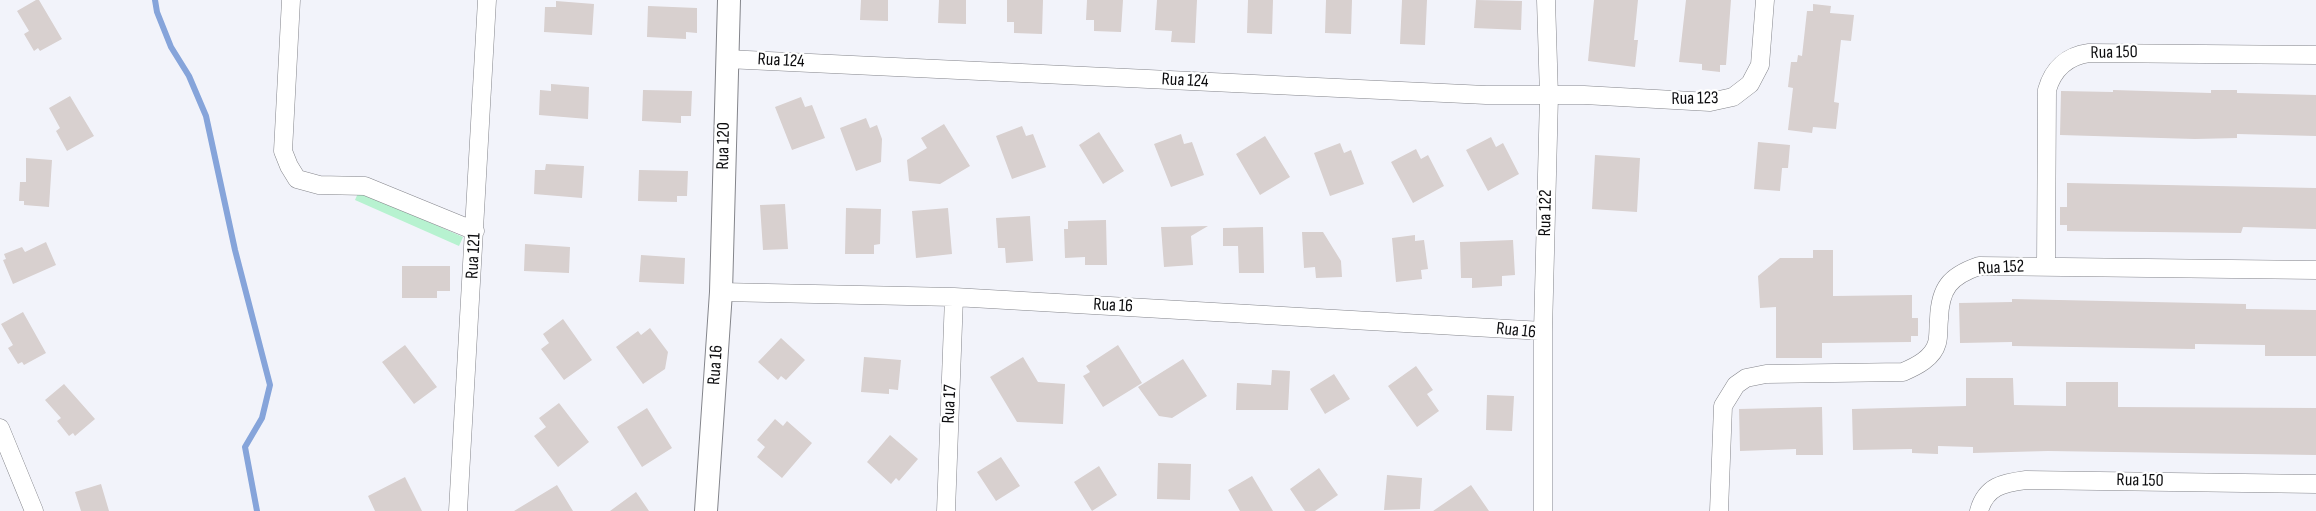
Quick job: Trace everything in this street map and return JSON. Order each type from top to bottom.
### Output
[{"type":"street","points":[[291,0],[283,151],[297,179],[319,185],[365,186],[475,231]]},
{"type":"street","name":"Rua 121","points":[[458,511],[487,0]]},
{"type":"street","name":"Rua 120","points":[[721,292],[729,0]]},
{"type":"street","points":[[1546,0],[1549,96]]},
{"type":"street","name":"Rua 123","points":[[1549,96],[1710,102],[1733,97],[1750,84],[1760,65],[1765,0]]},
{"type":"street","name":"Rua 150","points":[[2046,267],[2048,90],[2054,72],[2068,60],[2078,54],[2089,52],[2316,54]]},
{"type":"street","name":"Rua 124","points":[[726,59],[1466,94],[1549,96]]},
{"type":"street","name":"Rua 122","points":[[1544,331],[1549,96]]},
{"type":"street","name":"Rua 152","points":[[1719,511],[1721,414],[1729,393],[1736,385],[1746,378],[1766,374],[1903,372],[1919,365],[1930,355],[1937,343],[1940,304],[1946,288],[1961,272],[1979,266],[2316,270]]},
{"type":"street","name":"Rua 16","points":[[706,511],[721,292],[954,297],[1544,331],[1543,511]]},
{"type":"street","name":"Rua 17","points":[[946,511],[954,297]]},
{"type":"street","points":[[0,428],[34,511]]},
{"type":"street","name":"Rua 150","points":[[1979,511],[1982,501],[1994,487],[2026,480],[2316,484]]},
{"type":"green space","points":[[359,191],[463,237],[459,246],[355,200]]},
{"type":"building","points":[[39,0],[62,39],[40,51],[38,48],[34,51],[24,34],[29,31],[17,11]]},
{"type":"building","points":[[861,0],[888,0],[888,21],[860,20]]},
{"type":"building","points":[[939,0],[966,0],[966,24],[938,23]]},
{"type":"building","points":[[1007,0],[1043,0],[1042,34],[1014,33],[1014,22],[1007,22]]},
{"type":"building","points":[[1087,0],[1123,0],[1121,32],[1094,31],[1094,20],[1086,20]]},
{"type":"building","points":[[1157,0],[1197,0],[1195,43],[1171,42],[1172,31],[1155,30]]},
{"type":"building","points":[[1248,0],[1273,0],[1272,34],[1247,33]]},
{"type":"building","points":[[1326,0],[1352,0],[1351,34],[1325,33]]},
{"type":"building","points":[[1402,0],[1427,0],[1425,45],[1400,44]]},
{"type":"building","points":[[1476,0],[1522,1],[1521,30],[1474,28]]},
{"type":"building","points":[[1594,0],[1638,0],[1634,40],[1638,40],[1635,67],[1588,61]]},
{"type":"building","points":[[1686,0],[1731,0],[1726,65],[1720,65],[1720,72],[1702,70],[1702,64],[1679,62]]},
{"type":"building","points":[[556,1],[594,4],[592,35],[544,32],[545,7],[556,7]]},
{"type":"building","points":[[1813,4],[1831,6],[1830,13],[1854,15],[1851,41],[1841,40],[1834,102],[1839,103],[1836,129],[1813,127],[1812,133],[1788,130],[1793,88],[1788,87],[1791,62],[1797,62],[1798,55],[1802,56],[1807,11],[1813,11]]},
{"type":"building","points":[[648,6],[697,8],[697,33],[686,32],[686,39],[647,37]]},
{"type":"building","points":[[551,84],[589,87],[588,119],[539,115],[540,90],[551,91]]},
{"type":"building","points":[[643,90],[692,91],[691,116],[681,116],[681,123],[642,121]]},
{"type":"building","points":[[2113,90],[2211,93],[2211,90],[2237,90],[2237,93],[2316,95],[2316,136],[2237,134],[2237,138],[2195,139],[2060,135],[2061,91],[2113,92]]},
{"type":"building","points":[[70,96],[94,136],[67,151],[56,131],[60,128],[49,108]]},
{"type":"building","points":[[801,97],[805,107],[812,105],[825,138],[792,150],[775,107]]},
{"type":"building","points":[[866,118],[870,128],[877,125],[882,139],[881,162],[856,171],[840,128]]},
{"type":"building","points":[[944,124],[970,166],[940,184],[909,181],[907,160],[927,148],[921,138]]},
{"type":"building","points":[[1022,126],[1026,136],[1033,134],[1046,167],[1012,179],[996,136]]},
{"type":"building","points":[[1099,132],[1124,171],[1103,184],[1079,145]]},
{"type":"building","points":[[1181,134],[1184,144],[1192,142],[1204,175],[1171,187],[1154,144]]},
{"type":"building","points":[[1265,136],[1290,177],[1260,195],[1236,154]]},
{"type":"building","points":[[1491,137],[1496,147],[1503,143],[1519,174],[1488,191],[1466,150]]},
{"type":"building","points":[[1758,142],[1790,145],[1788,168],[1782,168],[1780,191],[1754,189]]},
{"type":"building","points":[[1340,143],[1344,153],[1351,150],[1364,184],[1330,196],[1314,153]]},
{"type":"building","points":[[1416,149],[1421,159],[1428,155],[1444,186],[1413,203],[1391,162]]},
{"type":"building","points":[[1595,155],[1640,158],[1637,212],[1592,209]]},
{"type":"building","points":[[26,158],[52,160],[49,207],[24,205],[24,201],[19,201],[20,182],[26,182]]},
{"type":"building","points":[[546,164],[584,166],[582,198],[534,194],[535,170],[545,170]]},
{"type":"building","points":[[639,170],[688,171],[687,196],[677,196],[677,202],[638,201]]},
{"type":"building","points":[[2067,183],[2316,188],[2316,229],[2243,227],[2241,233],[2067,231],[2067,225],[2060,225],[2060,207],[2067,207]]},
{"type":"building","points":[[785,204],[788,249],[763,250],[760,205]]},
{"type":"building","points":[[846,208],[881,209],[880,244],[874,245],[874,254],[845,254]]},
{"type":"building","points":[[948,208],[952,254],[916,258],[912,211]]},
{"type":"building","points":[[1030,216],[1033,261],[1006,263],[1005,248],[998,248],[996,218]]},
{"type":"building","points":[[1106,220],[1107,265],[1085,265],[1085,257],[1065,258],[1064,229],[1068,229],[1068,221]]},
{"type":"building","points":[[1208,226],[1191,236],[1193,265],[1164,267],[1161,227]]},
{"type":"building","points":[[1263,227],[1264,273],[1239,273],[1238,246],[1223,246],[1223,228]]},
{"type":"building","points":[[1302,232],[1323,232],[1341,261],[1342,277],[1316,278],[1315,267],[1304,268]]},
{"type":"building","points":[[1415,235],[1415,241],[1424,240],[1428,269],[1421,270],[1422,279],[1396,282],[1392,238]]},
{"type":"building","points":[[1513,240],[1515,275],[1502,276],[1502,286],[1472,288],[1472,278],[1461,278],[1460,242]]},
{"type":"building","points":[[46,242],[56,265],[13,284],[3,260],[6,259],[4,254],[22,247],[25,252]]},
{"type":"building","points":[[525,244],[570,247],[569,273],[524,271]]},
{"type":"building","points":[[1813,250],[1833,250],[1833,296],[1912,295],[1912,318],[1918,318],[1918,336],[1911,336],[1911,342],[1822,343],[1822,358],[1776,358],[1776,307],[1760,308],[1758,276],[1780,258],[1813,258]]},
{"type":"building","points":[[641,255],[685,258],[684,284],[639,282]]},
{"type":"building","points":[[402,266],[450,266],[450,291],[437,291],[437,298],[402,298]]},
{"type":"building","points":[[2012,299],[2246,304],[2246,309],[2316,310],[2316,356],[2265,356],[2265,345],[2195,344],[2195,349],[2012,346],[2012,342],[1960,343],[1959,303],[2012,302]]},
{"type":"building","points":[[23,312],[46,353],[24,365],[22,362],[18,364],[8,348],[13,345],[1,324]]},
{"type":"building","points":[[563,319],[592,360],[564,380],[541,349],[549,343],[543,334]]},
{"type":"building","points":[[650,328],[668,352],[665,369],[643,384],[616,347],[638,331],[641,335]]},
{"type":"building","points":[[781,338],[805,360],[786,380],[781,376],[778,380],[758,362]]},
{"type":"building","points":[[405,345],[437,387],[414,404],[382,362]]},
{"type":"building","points":[[1118,345],[1142,383],[1103,407],[1083,376],[1090,372],[1086,366]]},
{"type":"building","points":[[864,357],[901,360],[898,390],[889,389],[889,394],[861,392]]},
{"type":"building","points":[[1023,357],[1038,382],[1065,384],[1063,424],[1017,422],[990,377]]},
{"type":"building","points":[[1183,359],[1207,396],[1172,418],[1159,416],[1138,387]]},
{"type":"building","points":[[1416,366],[1433,390],[1427,394],[1439,411],[1417,427],[1388,386]]},
{"type":"building","points":[[1272,370],[1290,371],[1288,410],[1236,410],[1237,383],[1271,385]]},
{"type":"building","points":[[1334,374],[1350,399],[1325,414],[1310,389]]},
{"type":"building","points":[[1966,378],[2013,378],[2014,405],[2066,406],[2066,382],[2118,382],[2118,407],[2316,408],[2316,455],[2048,451],[1973,453],[1973,447],[1938,446],[1938,454],[1912,453],[1912,449],[1853,450],[1852,409],[1966,406]]},
{"type":"building","points":[[64,384],[95,419],[75,436],[73,433],[69,436],[57,421],[61,418],[45,400]]},
{"type":"building","points":[[1487,395],[1514,396],[1512,431],[1486,430]]},
{"type":"building","points":[[559,403],[589,442],[558,467],[534,436],[546,427],[539,418]]},
{"type":"building","points":[[1822,407],[1823,455],[1796,455],[1796,449],[1740,451],[1739,409]]},
{"type":"building","points":[[647,408],[672,448],[642,467],[617,427]]},
{"type":"building","points":[[775,419],[783,426],[787,421],[812,443],[782,478],[757,457],[765,447],[757,440]]},
{"type":"building","points":[[890,435],[918,459],[899,481],[896,478],[891,484],[867,462]]},
{"type":"building","points":[[1001,457],[1020,486],[996,501],[977,472]]},
{"type":"building","points":[[1158,463],[1191,464],[1190,500],[1157,499]]},
{"type":"building","points":[[1099,466],[1117,495],[1092,511],[1074,482]]},
{"type":"building","points":[[1319,468],[1338,495],[1315,511],[1305,511],[1290,489]]},
{"type":"building","points":[[1387,475],[1422,478],[1420,509],[1384,510]]},
{"type":"building","points":[[1252,476],[1273,511],[1240,511],[1228,490]]},
{"type":"building","points":[[405,477],[422,511],[375,511],[368,496]]},
{"type":"building","points":[[101,484],[109,511],[81,511],[75,492]]},
{"type":"building","points":[[557,485],[573,511],[514,511]]},
{"type":"building","points":[[1471,485],[1489,511],[1433,511]]},
{"type":"building","points":[[636,492],[649,511],[610,511]]},
{"type":"waterway","points":[[155,0],[157,12],[171,47],[189,76],[206,116],[235,250],[270,385],[262,418],[245,447],[257,511]]}]
